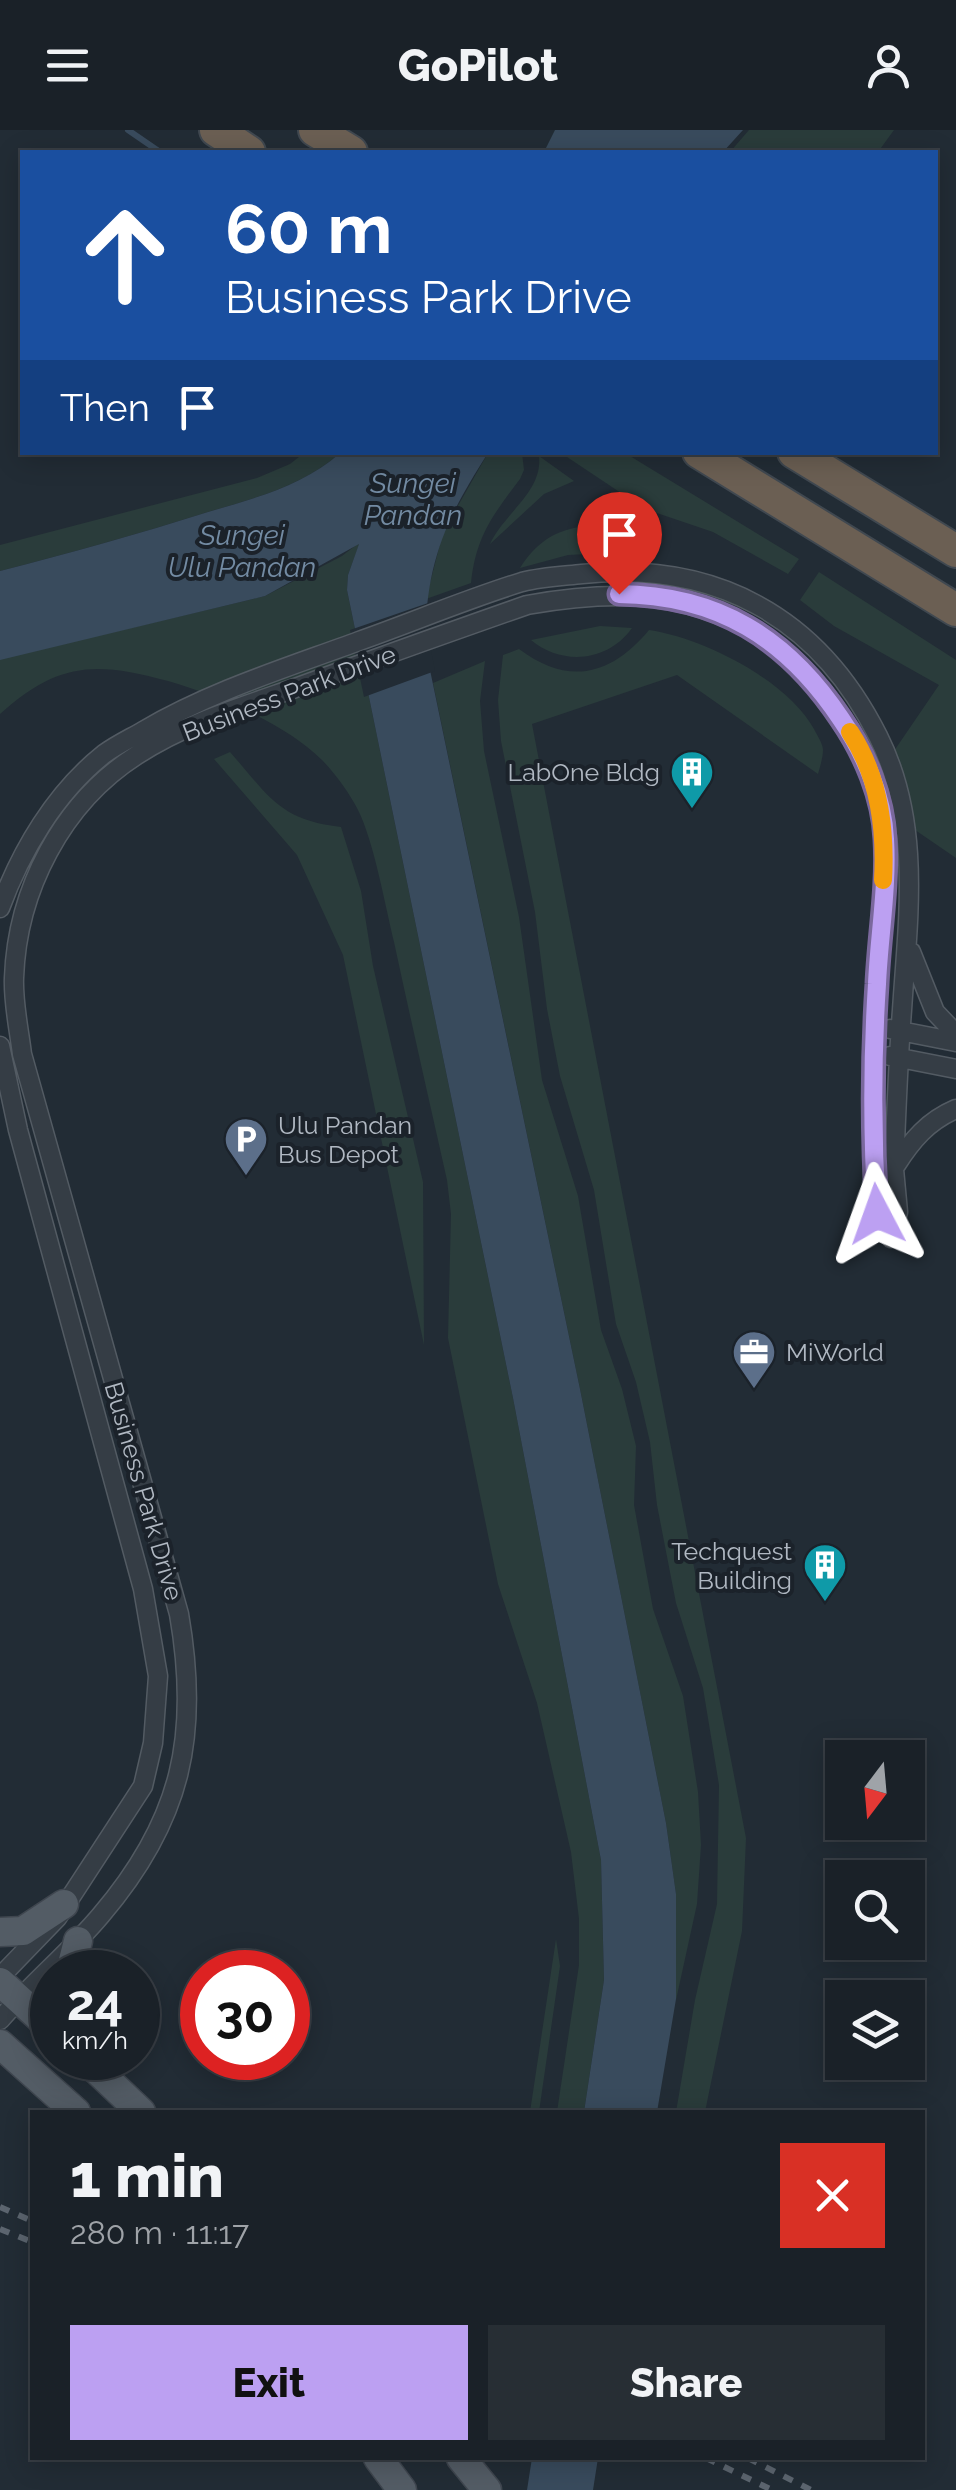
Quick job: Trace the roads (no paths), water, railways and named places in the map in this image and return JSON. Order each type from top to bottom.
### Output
[{"type":"highway","points":[[216,130],[246,150]]},
{"type":"highway","points":[[315,130],[347,150]]},
{"type":"highway","points":[[705,455],[948,607]]},
{"type":"highway","points":[[799,455],[956,551]]},
{"type":"main road","points":[[0,1932],[23,1931],[64,1904]]},
{"type":"main road","points":[[76,1950],[78,1941]]},
{"type":"main road","points":[[4,1994],[30,2013]]},
{"type":"main road","points":[[0,2044],[30,2070]]},
{"type":"main road","points":[[0,2072],[30,2074]]},
{"type":"main road","points":[[41,2080],[74,2110]]},
{"type":"main road","points":[[107,2080],[139,2110]]},
{"type":"main road","points":[[380,2460],[402,2490]]},
{"type":"main road","points":[[463,2460],[487,2490]]},
{"type":"street","name":"Business Park Drive","points":[[0,908],[32,837],[61,800],[104,754],[181,708],[525,582],[606,572],[646,572],[697,581],[764,607],[804,634],[850,686],[878,736],[894,775],[910,860],[894,1168],[898,1212],[890,1238],[877,1214],[874,1158],[875,1025],[885,840],[880,804],[860,747],[825,694],[792,656],[734,620],[694,605],[646,594],[578,596],[527,605],[206,720],[138,754],[101,782],[74,812],[52,846],[25,904],[16,940],[13,984],[22,1054],[180,1614],[188,1668],[187,1738],[166,1810],[150,1846],[129,1878],[78,1941],[4,1994]]},
{"type":"street","points":[[906,937],[935,1012],[956,1034]]},
{"type":"street","points":[[875,1025],[956,1042]]},
{"type":"street","name":"Business Park Drive","points":[[0,1046],[18,1130],[143,1589],[158,1676],[152,1743],[143,1786],[4,1994]]},
{"type":"street","points":[[875,1052],[956,1068]]},
{"type":"street","points":[[894,1168],[932,1121],[956,1109]]},
{"type":"water","points":[[555,130],[743,130],[725,150],[545,150]]},
{"type":"water","name":"Sungei Pandan","points":[[337,455],[487,455],[440,544],[429,591],[425,646],[666,1823],[676,1894],[676,1999],[657,2110],[584,2110],[604,1980],[601,1860],[513,1398],[347,590],[359,544],[265,596],[0,660],[0,571],[261,496]]},
{"type":"water","points":[[532,2460],[598,2460],[593,2490],[527,2490]]},
{"type":"waterway","points":[[128,130],[157,150]]},
{"type":"railway","points":[[0,2207],[30,2220]]},
{"type":"railway","points":[[0,2229],[30,2241]]},
{"type":"railway","points":[[710,2460],[772,2490]]},
{"type":"railway","points":[[752,2460],[811,2490]]},
{"type":"place","name":"LabOne Bldg","points":[[692,810]]},
{"type":"place","name":"Ulu Pandan Bus Depot","points":[[246,1177]]},
{"type":"place","name":"MiWorld","points":[[754,1390]]},
{"type":"place","name":"Techquest Building","points":[[825,1603]]},
{"type":"water label","name":"Sungei Ulu Pandan","points":[[242,551]]}]
